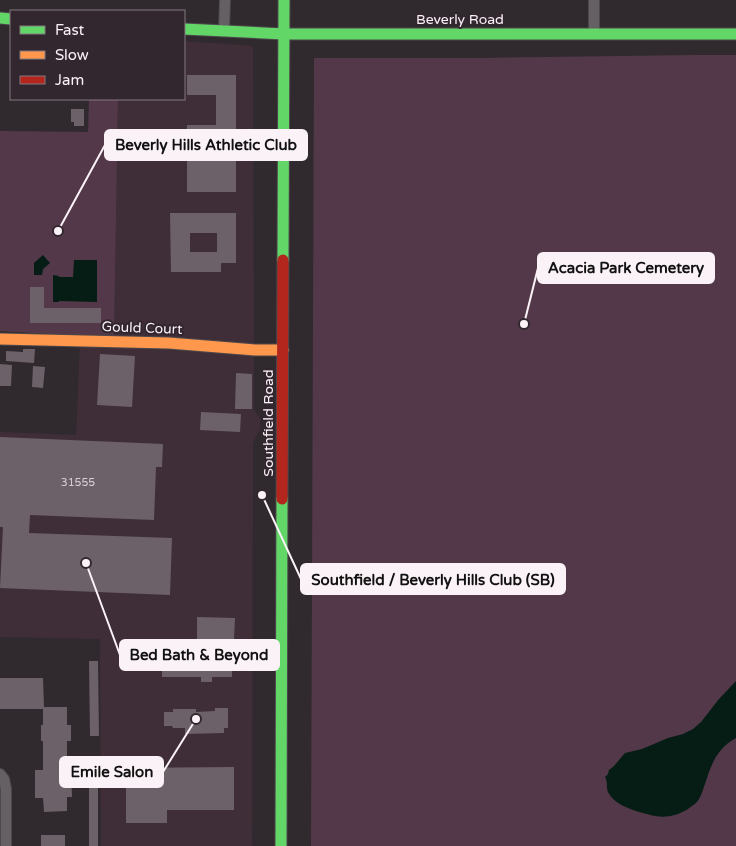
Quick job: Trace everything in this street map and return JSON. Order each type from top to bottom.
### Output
[{"type":"street","points":[[224,31],[225,0]]},
{"type":"street","name":"Southfield Road","points":[[281,846],[284,0]]},
{"type":"street","points":[[594,0],[594,34]]},
{"type":"street","name":"Beverly Road","points":[[185,29],[284,34],[736,34]]},
{"type":"street","name":"Gould Court","points":[[0,338],[169,343],[254,350],[283,350]]},
{"type":"street","points":[[0,774],[4,779],[6,788],[6,846]]},
{"type":"shaded area","points":[[185,41],[253,46],[254,345],[114,338],[118,100],[185,100]]},
{"type":"shaded area","points":[[736,55],[736,846],[311,846],[314,58]]},
{"type":"shaded area","points":[[89,100],[118,100],[114,338],[0,331],[0,131],[88,132]]},
{"type":"shaded area","points":[[43,255],[50,263],[43,269],[42,275],[34,275],[34,263]]},
{"type":"shaded area","points":[[74,260],[97,260],[97,302],[53,302],[53,275],[73,277]]},
{"type":"shaded area","points":[[80,343],[254,353],[254,410],[260,418],[260,429],[253,443],[252,846],[101,846],[100,639],[0,637],[0,432],[76,435]]},
{"type":"shaded area","points":[[736,681],[736,738],[719,752],[696,803],[678,814],[653,816],[625,807],[611,797],[607,790],[605,777],[625,753],[642,749],[693,729]]},
{"type":"building","points":[[187,75],[236,75],[236,192],[187,192],[187,125],[216,125],[216,95],[187,95]]},
{"type":"building","points":[[71,109],[84,109],[84,126],[74,126],[74,122],[71,122]]},
{"type":"building","points":[[170,213],[236,213],[236,263],[221,263],[221,272],[171,272]],"holes":[[[190,233],[217,233],[217,252],[190,252]]]},
{"type":"building","points":[[30,287],[44,287],[44,308],[101,308],[101,323],[30,323]]},
{"type":"building","points":[[23,349],[35,349],[34,363],[6,361],[6,351],[23,352]]},
{"type":"building","points":[[100,354],[135,356],[132,407],[97,405]]},
{"type":"building","points":[[0,364],[12,365],[11,386],[0,386]]},
{"type":"building","points":[[33,366],[45,367],[43,388],[32,387]]},
{"type":"building","points":[[236,373],[252,374],[252,409],[235,409]]},
{"type":"building","points":[[201,412],[241,414],[240,432],[200,430]]},
{"type":"building","points":[[0,437],[163,444],[162,467],[156,467],[154,520],[30,515],[29,533],[172,538],[170,595],[0,588],[3,527],[0,527]]},
{"type":"building","points":[[197,617],[235,618],[234,639],[232,639],[232,677],[212,677],[212,682],[201,682],[201,677],[162,677],[162,644],[197,644]]},
{"type":"building","points":[[89,661],[98,661],[99,736],[90,736]]},
{"type":"building","points":[[0,678],[43,678],[44,707],[67,707],[67,725],[71,725],[71,741],[67,741],[67,770],[71,770],[72,797],[67,797],[67,811],[44,812],[43,798],[35,798],[35,770],[43,770],[41,725],[43,725],[43,709],[0,709]]},
{"type":"building","points":[[215,708],[228,708],[228,728],[224,728],[224,733],[185,734],[185,728],[164,726],[164,712],[173,712],[173,709],[196,709],[196,712],[215,711]]},
{"type":"building","points":[[234,767],[234,810],[167,810],[167,823],[126,823],[126,768]]},
{"type":"building","points":[[89,779],[98,779],[98,846],[89,846]]},
{"type":"building","points":[[41,835],[65,835],[65,846],[41,846]]},
{"type":"traffic: fast","points":[[283,260],[284,0]]},
{"type":"traffic: fast","points":[[0,18],[10,19]]},
{"type":"traffic: fast","points":[[185,29],[284,34],[736,34]]},
{"type":"traffic: fast","points":[[281,846],[282,499]]},
{"type":"traffic: slow","points":[[0,339],[169,343],[255,350],[283,350]]},
{"type":"traffic: jam","points":[[282,499],[283,260]]},
{"type":"place","name":"Beverly Hills Athletic Club","points":[[58,231]]},
{"type":"place","name":"Acacia Park Cemetery","points":[[524,324]]},
{"type":"place","name":"Southfield / Beverly Hills Club (SB)","points":[[262,495]]},
{"type":"place","name":"Bed Bath & Beyond","points":[[86,563]]},
{"type":"place","name":"Emile Salon","points":[[196,719]]}]
